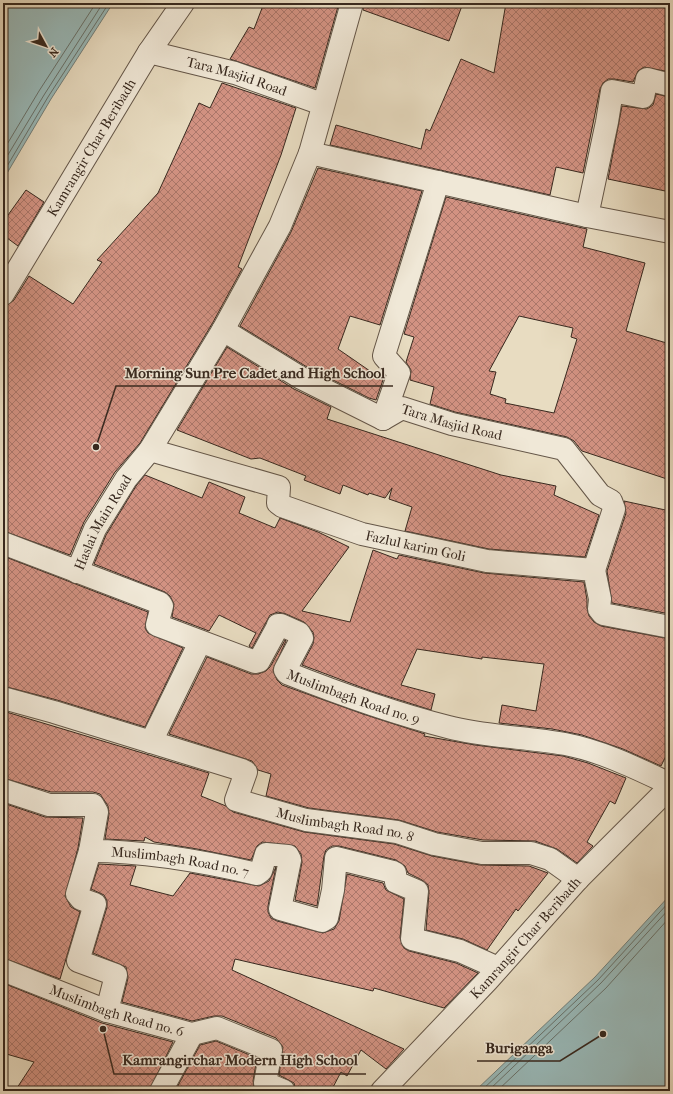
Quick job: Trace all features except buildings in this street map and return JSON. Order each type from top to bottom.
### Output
[{"type":"street","name":"Kamrangir Char Beribadh","points":[[3,294],[149,52],[183,3]]},
{"type":"street","points":[[150,450],[223,330],[280,226],[310,153],[322,104],[352,3]]},
{"type":"street","name":"Tara Masjid Road","points":[[149,52],[235,72],[322,104]]},
{"type":"street","points":[[587,216],[612,91],[643,97],[647,79],[670,85]]},
{"type":"street","points":[[310,153],[587,216],[670,232]]},
{"type":"street","points":[[383,419],[399,373],[384,356],[438,182]]},
{"type":"street","name":"Tara Masjid Road","points":[[223,330],[302,378],[383,419],[402,408],[452,424],[564,449],[600,495],[611,501],[614,509],[594,570]]},
{"type":"street","name":"Fazlul karim Goli","points":[[150,450],[279,487],[278,503],[282,506],[362,534],[488,562],[594,570]]},
{"type":"street","name":"Haslai Main Road","points":[[3,543],[77,572],[94,530],[126,479],[150,450]]},
{"type":"street","points":[[594,570],[600,599],[599,609],[603,614],[670,627]]},
{"type":"street","name":"Muslimbagh Road no. 9","points":[[77,572],[162,604],[157,625],[257,662],[278,625],[299,633],[302,638],[285,667],[287,673],[347,697],[449,727],[508,738],[566,744],[613,758],[670,785]]},
{"type":"street","points":[[151,742],[200,642]]},
{"type":"street","name":"Muslimbagh Road no. 8","points":[[3,698],[54,712],[242,770],[246,772],[236,800],[306,820],[397,832],[434,844],[482,853],[531,853],[550,859],[578,879]]},
{"type":"street","name":"Kamrangir Char Beribadh","points":[[382,1091],[498,968],[578,879],[670,785]]},
{"type":"street","name":"Muslimbagh Road no. 7","points":[[3,790],[49,804],[94,805],[98,812],[90,851],[119,851],[200,861],[257,874],[261,871],[266,854],[288,856],[290,860],[280,909],[322,921],[326,918],[333,890],[336,858],[393,872],[395,873],[396,882],[417,891],[412,939],[460,951],[498,968]]},
{"type":"street","points":[[90,851],[77,894],[81,899],[95,904],[78,961],[116,975],[107,1011]]},
{"type":"street","name":"Muslimbagh Road no. 6","points":[[3,970],[107,1011],[192,1034],[217,1028],[271,1050],[266,1083],[284,1091]]},
{"type":"street","points":[[161,1091],[192,1034]]},
{"type":"water","points":[[3,3],[113,3],[51,99],[3,180]]},
{"type":"water","points":[[670,895],[670,1091],[475,1091],[595,977]]},
{"type":"place","name":"Morning Sun Pre Cadet and High School","points":[[96,447]]},
{"type":"place","name":"Kamrangirchar Modern High School","points":[[103,1029]]},
{"type":"place","name":"Buriganga","points":[[603,1034]]}]
